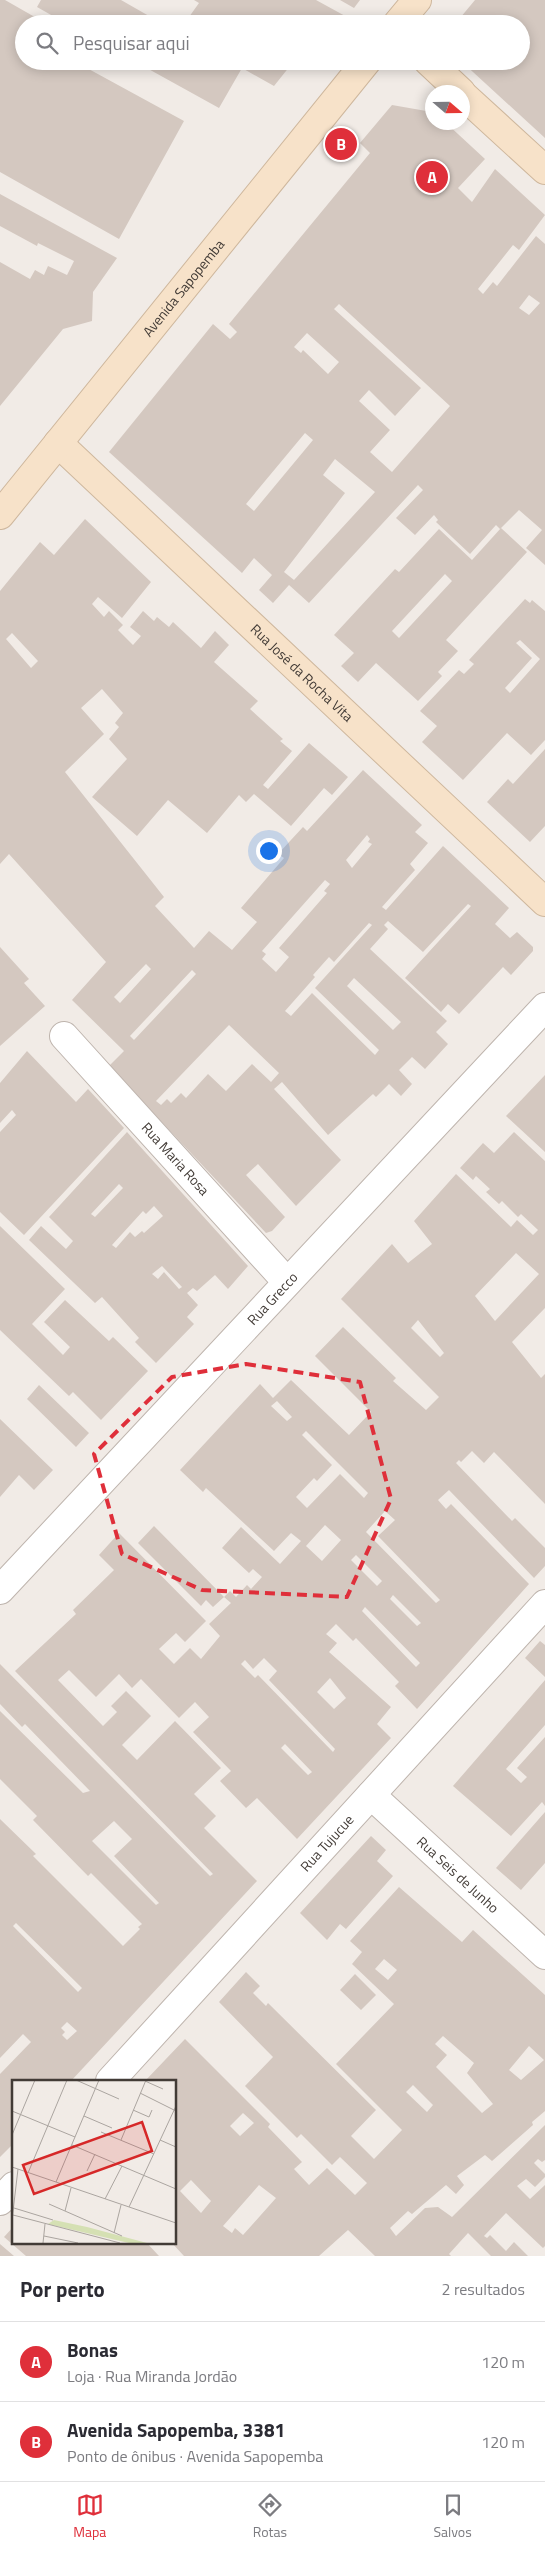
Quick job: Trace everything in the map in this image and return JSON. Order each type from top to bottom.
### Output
[{"type":"street","points":[[404,15],[417,0]]},
{"type":"street","name":"Avenida Sapopemba","points":[[0,514],[360,70]]},
{"type":"street","points":[[438,70],[454,85]]},
{"type":"street","points":[[470,100],[545,170]]},
{"type":"street","name":"Rua José da Rocha Vita","points":[[58,443],[545,902]]},
{"type":"street","name":"Rua Grecco","points":[[0,1590],[545,1007]]},
{"type":"street","name":"Rua Maria Rosa","points":[[64,1036],[287,1282]]},
{"type":"street","name":"Rua Tujucue","points":[[111,2080],[545,1604]]},
{"type":"street","name":"Rua Seis de Junho","points":[[371,1795],[545,1955]]},
{"type":"street","points":[[0,2201],[12,2188]]},
{"type":"highlighted area","points":[[246,1364],[360,1382],[391,1499],[347,1597],[202,1590],[122,1554],[94,1454],[172,1377]]},
{"type":"building","points":[[0,0],[5,0],[31,15],[15,15],[15,70],[90,70],[184,121],[119,239],[0,172]]},
{"type":"building","points":[[41,0],[121,0],[147,15],[51,15],[37,7]]},
{"type":"building","points":[[194,0],[316,0],[343,15],[190,15],[199,3]]},
{"type":"building","points":[[340,0],[360,0],[354,8]]},
{"type":"building","points":[[475,0],[545,0],[545,138],[471,70],[530,70],[530,15],[462,15]]},
{"type":"building","points":[[150,70],[241,70],[219,108]]},
{"type":"building","points":[[246,70],[287,70],[274,86]]},
{"type":"building","points":[[392,105],[425,111],[425,130],[454,130],[485,159],[458,188],[472,202],[495,169],[545,215],[519,250],[513,245],[478,289],[483,294],[493,282],[497,286],[536,236],[545,244],[545,565],[526,548],[542,530],[519,510],[500,529],[496,525],[470,554],[436,522],[438,520],[434,515],[415,535],[396,518],[423,490],[418,485],[309,603],[289,585],[273,603],[259,590],[272,575],[254,558],[242,573],[109,452],[213,324],[230,339],[237,332],[229,324],[370,153],[360,143]],"holes":[[[529,295],[540,303],[529,315],[519,308]],[[339,304],[450,406],[392,472],[370,452],[390,430],[359,401],[369,390],[395,416],[421,388],[334,309]],[[307,333],[339,362],[328,374],[303,350],[301,353],[294,347]],[[305,433],[313,440],[254,511],[246,504]],[[335,459],[375,492],[294,580],[284,572],[345,493],[323,475]]]},
{"type":"building","points":[[0,194],[117,258],[93,292],[92,321],[63,329],[0,406],[0,262],[30,279],[35,270],[44,275],[48,266],[67,275],[74,261],[38,243],[37,246],[0,226]]},
{"type":"building","points":[[85,519],[151,582],[122,618],[98,597],[92,604],[104,617],[109,611],[123,625],[118,630],[133,645],[141,636],[130,627],[143,611],[154,621],[157,617],[169,627],[173,622],[201,648],[215,631],[229,645],[214,662],[258,701],[250,709],[283,739],[280,741],[292,751],[263,785],[268,789],[309,743],[348,777],[332,795],[324,788],[291,826],[254,794],[246,802],[239,795],[207,833],[168,800],[137,836],[92,797],[127,759],[109,739],[119,727],[115,723],[123,713],[102,689],[81,708],[104,734],[65,772],[164,897],[155,906],[194,948],[209,931],[232,950],[257,922],[241,908],[284,858],[278,854],[303,827],[307,831],[363,770],[422,825],[415,832],[428,843],[410,864],[415,870],[382,907],[386,910],[443,846],[509,908],[495,924],[510,938],[517,932],[533,947],[533,951],[511,975],[503,967],[459,1014],[448,1004],[441,1012],[405,978],[471,906],[468,904],[423,952],[388,921],[384,925],[388,929],[370,949],[447,1021],[436,1032],[448,1044],[425,1069],[412,1057],[399,1070],[412,1084],[401,1096],[389,1084],[376,1097],[373,1094],[328,1135],[282,1082],[274,1089],[341,1160],[296,1206],[258,1164],[246,1175],[285,1217],[272,1231],[266,1233],[109,1066],[124,1051],[72,1000],[106,962],[9,854],[0,864],[0,591],[40,542],[54,555]],"holes":[[[12,633],[38,661],[31,668],[6,639]],[[367,835],[370,839],[368,842],[372,844],[352,868],[346,860]],[[325,880],[330,884],[324,891],[327,893],[279,948],[289,957],[276,972],[262,959],[266,954],[262,951]],[[369,923],[372,925],[315,988],[379,1050],[375,1055],[312,993],[291,1016],[285,1011],[315,977],[313,975],[329,957],[334,962]],[[146,964],[151,969],[120,1003],[114,997]],[[192,970],[196,974],[134,1040],[130,1036]],[[354,978],[401,1022],[393,1030],[347,986]],[[229,1025],[279,1073],[271,1082],[252,1064],[226,1091],[208,1074],[186,1098],[181,1093],[171,1103],[167,1099],[161,1105],[156,1101]]]},
{"type":"building","points":[[501,528],[527,552],[446,640],[458,651],[438,672],[442,676],[418,701],[376,663],[358,682],[341,666],[354,653],[334,635],[395,569],[399,572],[439,529],[472,560]],"holes":[[[445,574],[452,581],[399,638],[392,631]]]},
{"type":"building","points":[[525,599],[530,603],[532,600],[545,611],[545,740],[531,755],[507,733],[463,780],[422,742],[437,726],[420,711],[459,670],[464,674],[474,664],[469,660]],"holes":[[[520,640],[540,659],[510,693],[505,688],[532,658],[516,643]]]},
{"type":"building","points":[[545,749],[545,826],[530,842],[487,802],[508,779],[513,784]]},
{"type":"building","points":[[0,947],[29,979],[24,983],[45,1006],[0,1046]]},
{"type":"building","points":[[27,1051],[76,1102],[88,1089],[124,1128],[24,1235],[0,1212],[0,1132],[16,1115],[12,1110],[0,1123],[0,1083]]},
{"type":"building","points":[[545,1075],[545,1152],[506,1116]]},
{"type":"building","points":[[127,1132],[248,1266],[228,1289],[215,1275],[197,1291],[193,1288],[187,1293],[198,1305],[187,1317],[194,1324],[156,1363],[135,1342],[139,1338],[102,1297],[95,1303],[29,1240],[41,1226],[66,1249],[73,1241],[49,1217]],"holes":[[[119,1184],[123,1188],[95,1217],[91,1214]],[[154,1206],[163,1216],[144,1233],[142,1231],[135,1237],[130,1232],[116,1248],[112,1245],[143,1211],[146,1214]],[[162,1266],[182,1287],[179,1289],[164,1272],[158,1279],[152,1274]]]},
{"type":"building","points":[[514,1132],[545,1161],[545,1308],[512,1342],[541,1378],[545,1374],[545,1504],[494,1452],[484,1463],[472,1451],[461,1462],[459,1460],[456,1463],[512,1521],[515,1518],[545,1548],[545,1566],[534,1578],[449,1490],[438,1500],[446,1509],[451,1504],[529,1584],[417,1709],[395,1686],[399,1682],[356,1638],[353,1641],[336,1624],[326,1634],[337,1643],[329,1652],[391,1707],[377,1724],[391,1738],[297,1839],[257,1798],[246,1808],[220,1781],[231,1771],[193,1732],[209,1717],[195,1702],[179,1718],[141,1679],[132,1688],[119,1674],[96,1697],[69,1670],[58,1680],[103,1726],[117,1712],[111,1706],[126,1691],[151,1716],[122,1745],[137,1760],[175,1721],[221,1768],[194,1794],[216,1816],[204,1828],[257,1881],[72,2080],[12,2080],[12,2145],[0,2157],[0,2074],[31,2042],[23,2034],[0,2058],[0,1819],[36,1854],[33,1856],[123,1946],[140,1929],[138,1927],[142,1924],[91,1873],[88,1876],[33,1820],[37,1816],[0,1779],[0,1711],[83,1793],[90,1791],[25,1724],[22,1727],[0,1704],[0,1664],[210,1876],[213,1874],[15,1671],[76,1614],[73,1610],[114,1570],[99,1555],[119,1533],[206,1621],[185,1642],[176,1633],[159,1649],[174,1664],[190,1648],[201,1659],[220,1636],[209,1624],[231,1603],[224,1597],[230,1591],[236,1597],[247,1585],[251,1589],[262,1577],[253,1569],[249,1573],[222,1548],[241,1527],[280,1564],[301,1541],[291,1533],[274,1551],[206,1488],[203,1492],[180,1470],[260,1384],[273,1398],[291,1380],[349,1435],[371,1412],[315,1356],[343,1327],[396,1378],[393,1381],[426,1410],[439,1397],[341,1299],[392,1244],[408,1263],[432,1244],[414,1221],[456,1174],[511,1227],[517,1220],[533,1235],[538,1230],[521,1214],[518,1217],[502,1201],[499,1204],[486,1192],[490,1189],[476,1176],[473,1180],[460,1168],[483,1143],[494,1153]],"holes":[[[516,1253],[539,1274],[495,1321],[475,1296]],[[418,1320],[444,1353],[440,1357],[411,1328]],[[277,1401],[292,1417],[287,1421],[271,1406]],[[306,1431],[368,1493],[364,1498],[340,1474],[307,1508],[296,1497],[314,1478],[317,1481],[332,1465],[302,1435]],[[385,1511],[395,1520],[378,1536],[440,1600],[436,1603],[366,1532]],[[325,1525],[341,1540],[322,1561],[306,1546]],[[356,1555],[382,1581],[377,1586],[351,1560]],[[393,1595],[421,1623],[417,1626],[390,1599]],[[365,1607],[420,1663],[416,1667],[362,1611]],[[264,1658],[277,1671],[269,1680],[335,1749],[333,1752],[258,1675],[255,1678],[241,1664],[245,1660],[253,1669]],[[330,1678],[346,1698],[334,1709],[317,1692]],[[285,1744],[312,1772],[308,1775],[281,1748]],[[114,1821],[132,1839],[114,1856],[159,1903],[156,1905],[92,1841]],[[16,1923],[82,1988],[78,1992],[13,1926]],[[67,2022],[77,2031],[67,2040],[62,2035],[65,2032],[61,2028]]]},
{"type":"building","points":[[0,1226],[65,1289],[32,1324],[63,1355],[70,1347],[44,1322],[65,1300],[109,1341],[113,1337],[148,1371],[101,1420],[73,1392],[69,1396],[0,1330]]},
{"type":"building","points":[[39,1385],[89,1433],[76,1447],[27,1399]]},
{"type":"building","points":[[0,1419],[53,1470],[34,1490],[19,1475],[0,1497]]},
{"type":"building","points":[[154,1526],[224,1597],[213,1607],[206,1600],[201,1606],[138,1543]]},
{"type":"building","points":[[540,1641],[545,1645],[545,1677],[525,1658]]},
{"type":"building","points":[[545,1680],[545,1725],[506,1769],[521,1783],[527,1777],[517,1768],[545,1737],[545,1806],[542,1802],[511,1836],[453,1786]]},
{"type":"building","points":[[545,1812],[545,1863],[521,1890],[496,1868]]},
{"type":"building","points":[[371,1836],[386,1850],[377,1861],[393,1876],[346,1929],[340,1924],[327,1940],[300,1913]]},
{"type":"building","points":[[399,1887],[462,1942],[473,1930],[545,1995],[545,2111],[532,2122],[533,2125],[492,2161],[485,2155],[457,2176],[464,2185],[456,2194],[446,2185],[412,2214],[408,2211],[390,2228],[396,2236],[425,2208],[438,2207],[452,2217],[545,2125],[545,2160],[542,2162],[538,2159],[534,2163],[545,2174],[545,2177],[535,2187],[526,2179],[517,2186],[530,2199],[545,2185],[545,2246],[543,2248],[506,2213],[484,2236],[487,2238],[490,2235],[506,2251],[514,2242],[528,2256],[491,2256],[468,2233],[449,2254],[451,2256],[375,2256],[348,2230],[319,2256],[184,2256],[173,2244],[176,2244],[176,2080],[146,2080],[185,2039],[270,2124],[268,2127],[302,2162],[294,2169],[309,2185],[327,2168],[355,2195],[367,2183],[340,2157],[332,2165],[301,2134],[297,2138],[245,2086],[273,2057],[219,2002],[246,1972],[260,1986],[253,1993],[266,2006],[268,2003],[376,2110],[351,2136],[374,2159],[402,2130],[336,2064],[394,2004],[352,1964],[362,1952],[350,1941]],"holes":[[[384,1959],[397,1970],[388,1980],[375,1969]],[[443,2036],[474,2063],[467,2073],[493,2104],[482,2113],[436,2067],[447,2055],[435,2044]],[[529,2046],[544,2060],[521,2080],[509,2070]],[[413,2085],[433,2105],[427,2112],[406,2092]],[[243,2113],[254,2123],[240,2136],[230,2126]],[[191,2180],[211,2201],[201,2213],[180,2191]],[[259,2185],[276,2198],[243,2235],[235,2228],[232,2233],[223,2226]]]},
{"type":"building","points":[[355,1974],[376,1995],[361,2010],[340,1990]]},
{"type":"building","points":[[12,2228],[12,2244],[4,2237]]},
{"type":"building","points":[[0,2244],[14,2256],[0,2256]]},
{"type":"building","points":[[12,2244],[148,2244],[159,2256],[26,2256]]},
{"type":"place","name":"Avenida Sapopemba, 3381","points":[[341,144]]},
{"type":"place","name":"Bonas","points":[[432,177]]}]
